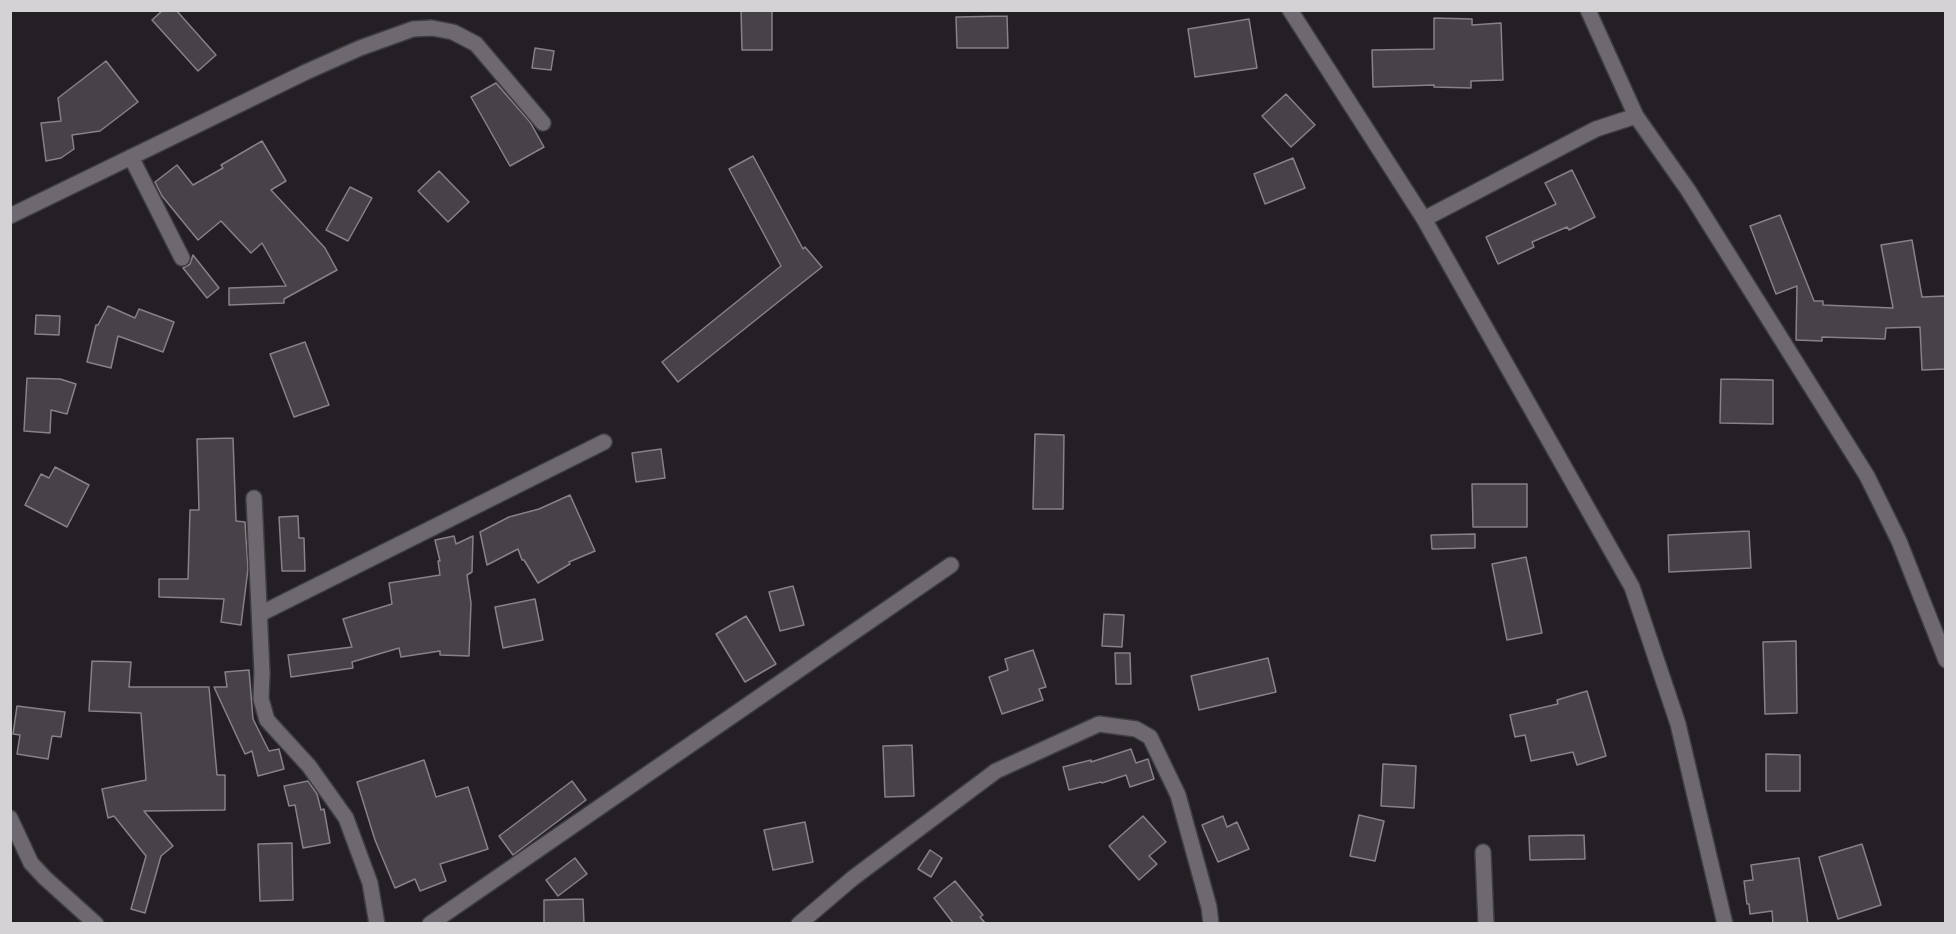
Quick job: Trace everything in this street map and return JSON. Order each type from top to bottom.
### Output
[{"type":"street","points":[[1290,10],[1424,219],[1632,587],[1678,724],[1725,924]]},
{"type":"street","points":[[1588,10],[1636,116],[1688,190],[1867,476],[1899,541],[1946,660]]},
{"type":"street","points":[[10,216],[360,48],[413,29],[432,28],[453,32],[476,44],[543,123]]},
{"type":"street","points":[[1424,219],[1596,129],[1636,116]]},
{"type":"street","points":[[131,157],[182,258]]},
{"type":"street","points":[[260,614],[604,442]]},
{"type":"street","points":[[254,498],[260,614],[261,699],[267,720],[309,766],[346,818],[370,883],[377,924]]},
{"type":"street","points":[[430,924],[951,565]]},
{"type":"street","points":[[799,924],[853,878],[996,771],[1099,724],[1136,729],[1150,737],[1178,795],[1209,907],[1211,924]]},
{"type":"street","points":[[10,818],[32,863],[45,878],[96,924]]},
{"type":"street","points":[[1483,852],[1486,924]]},
{"type":"building","points":[[163,10],[176,10],[216,55],[198,71],[152,20]]},
{"type":"building","points":[[741,10],[772,10],[772,50],[742,50]]},
{"type":"building","points":[[1007,16],[1008,48],[957,48],[956,17]]},
{"type":"building","points":[[1434,18],[1472,19],[1472,25],[1501,23],[1503,80],[1471,81],[1471,88],[1434,87],[1434,85],[1373,87],[1372,50],[1434,49]]},
{"type":"building","points":[[1249,19],[1257,68],[1195,77],[1188,29]]},
{"type":"building","points":[[535,48],[554,51],[551,70],[532,68]]},
{"type":"building","points":[[106,61],[138,102],[100,131],[72,135],[74,149],[61,158],[46,161],[41,123],[61,121],[58,98]]},
{"type":"building","points":[[496,83],[530,122],[544,147],[510,166],[471,97]]},
{"type":"building","points":[[1286,94],[1315,125],[1291,147],[1262,116]]},
{"type":"building","points":[[262,141],[286,181],[271,190],[325,248],[337,270],[284,299],[284,303],[229,305],[229,288],[286,286],[262,243],[251,253],[221,221],[198,240],[162,196],[155,182],[177,165],[193,185],[223,168],[221,165]]},
{"type":"building","points":[[753,156],[803,249],[805,247],[822,267],[678,382],[662,362],[781,266],[729,169]]},
{"type":"building","points":[[1293,158],[1305,188],[1265,204],[1254,174]]},
{"type":"building","points":[[1572,170],[1595,217],[1569,230],[1567,227],[1532,242],[1534,247],[1498,264],[1486,237],[1556,204],[1545,183]]},
{"type":"building","points":[[439,171],[469,202],[448,222],[418,191]]},
{"type":"building","points":[[350,187],[372,198],[348,241],[326,230]]},
{"type":"building","points":[[1780,215],[1814,301],[1823,301],[1823,305],[1893,308],[1881,245],[1912,240],[1922,297],[1946,296],[1946,369],[1922,370],[1920,327],[1886,328],[1885,339],[1822,337],[1822,341],[1796,340],[1797,286],[1776,294],[1750,226]]},
{"type":"building","points":[[193,255],[219,288],[207,298],[183,268],[190,264]]},
{"type":"building","points":[[108,306],[135,318],[139,309],[174,322],[163,352],[118,336],[111,368],[87,362],[96,325]]},
{"type":"building","points":[[36,315],[60,316],[59,335],[35,334]]},
{"type":"building","points":[[305,342],[329,405],[294,417],[270,354]]},
{"type":"building","points":[[27,378],[60,379],[76,384],[67,414],[51,410],[50,433],[24,431]]},
{"type":"building","points":[[1721,379],[1773,380],[1773,424],[1720,423]]},
{"type":"building","points":[[1035,434],[1064,435],[1063,509],[1033,509]]},
{"type":"building","points":[[233,438],[236,521],[245,522],[248,569],[241,625],[221,622],[224,599],[159,597],[159,579],[188,579],[190,510],[199,510],[197,439]]},
{"type":"building","points":[[661,449],[665,478],[636,482],[632,453]]},
{"type":"building","points":[[55,467],[89,485],[67,527],[25,505],[41,474],[49,478]]},
{"type":"building","points":[[1472,484],[1527,484],[1527,527],[1473,527]]},
{"type":"building","points":[[570,495],[595,551],[569,562],[570,564],[538,583],[522,560],[518,549],[487,565],[480,532],[509,517],[539,509]]},
{"type":"building","points":[[298,516],[299,538],[304,538],[305,571],[282,571],[279,517]]},
{"type":"building","points":[[1749,531],[1751,568],[1669,572],[1668,535]]},
{"type":"building","points":[[1475,534],[1475,548],[1432,549],[1431,535]]},
{"type":"building","points":[[454,536],[456,544],[473,536],[472,572],[467,575],[471,603],[469,656],[440,655],[440,651],[401,657],[399,648],[352,662],[353,668],[291,677],[288,655],[352,647],[343,619],[392,604],[389,583],[440,575],[438,561],[440,561],[435,540]]},
{"type":"building","points":[[1526,557],[1542,633],[1507,640],[1492,564]]},
{"type":"building","points":[[793,586],[804,625],[780,631],[769,592]]},
{"type":"building","points":[[535,599],[543,640],[503,648],[495,607]]},
{"type":"building","points":[[1104,614],[1124,615],[1122,647],[1102,646]]},
{"type":"building","points":[[746,616],[776,664],[745,682],[716,634]]},
{"type":"building","points":[[1796,641],[1797,713],[1765,714],[1763,642]]},
{"type":"building","points":[[1033,650],[1046,687],[1039,689],[1043,700],[1002,714],[989,677],[1008,670],[1005,659]]},
{"type":"building","points":[[1115,653],[1130,653],[1131,684],[1116,684]]},
{"type":"building","points":[[1268,658],[1276,692],[1199,710],[1191,676]]},
{"type":"building","points":[[92,661],[131,662],[129,687],[209,687],[217,775],[225,775],[225,810],[144,811],[173,846],[161,856],[145,913],[131,909],[146,856],[114,816],[108,818],[102,789],[146,780],[141,713],[89,711]]},
{"type":"building","points":[[249,670],[253,719],[269,751],[279,749],[284,769],[258,776],[252,751],[245,754],[214,687],[227,687],[225,672]]},
{"type":"building","points":[[1587,691],[1606,756],[1577,765],[1573,752],[1531,761],[1525,735],[1515,737],[1510,715],[1558,704],[1557,700]]},
{"type":"building","points":[[17,706],[65,712],[61,737],[52,736],[48,759],[17,754],[20,735],[13,734]]},
{"type":"building","points":[[912,745],[914,796],[885,797],[883,746]]},
{"type":"building","points":[[1131,749],[1136,763],[1148,759],[1154,779],[1130,787],[1126,775],[1069,790],[1063,767],[1091,760],[1091,762]]},
{"type":"building","points":[[1766,754],[1800,755],[1800,791],[1766,791]]},
{"type":"building","points":[[424,760],[436,797],[468,787],[488,849],[440,864],[446,881],[420,891],[415,879],[395,888],[375,840],[357,782]]},
{"type":"building","points":[[1383,764],[1416,766],[1414,808],[1381,806]]},
{"type":"building","points":[[308,781],[317,794],[321,810],[324,809],[330,843],[303,848],[295,805],[289,806],[284,786]]},
{"type":"building","points":[[572,781],[586,800],[513,855],[499,836]]},
{"type":"building","points":[[1359,815],[1384,821],[1375,861],[1350,856]]},
{"type":"building","points":[[1143,816],[1166,842],[1149,856],[1157,864],[1139,880],[1109,846]]},
{"type":"building","points":[[1223,816],[1227,827],[1237,822],[1249,849],[1218,862],[1202,825]]},
{"type":"building","points":[[805,822],[813,862],[773,870],[764,830]]},
{"type":"building","points":[[1584,835],[1585,859],[1530,860],[1529,836]]},
{"type":"building","points":[[292,843],[293,900],[260,901],[258,844]]},
{"type":"building","points":[[1862,844],[1881,905],[1838,919],[1819,857]]},
{"type":"building","points":[[930,850],[942,858],[931,877],[918,869]]},
{"type":"building","points":[[575,858],[587,874],[558,896],[546,880]]},
{"type":"building","points":[[1799,858],[1808,924],[1773,924],[1772,911],[1750,914],[1744,881],[1753,880],[1751,865]]},
{"type":"building","points":[[955,881],[983,915],[980,917],[986,924],[954,924],[934,898]]},
{"type":"building","points":[[583,899],[584,924],[544,924],[544,900]]}]
